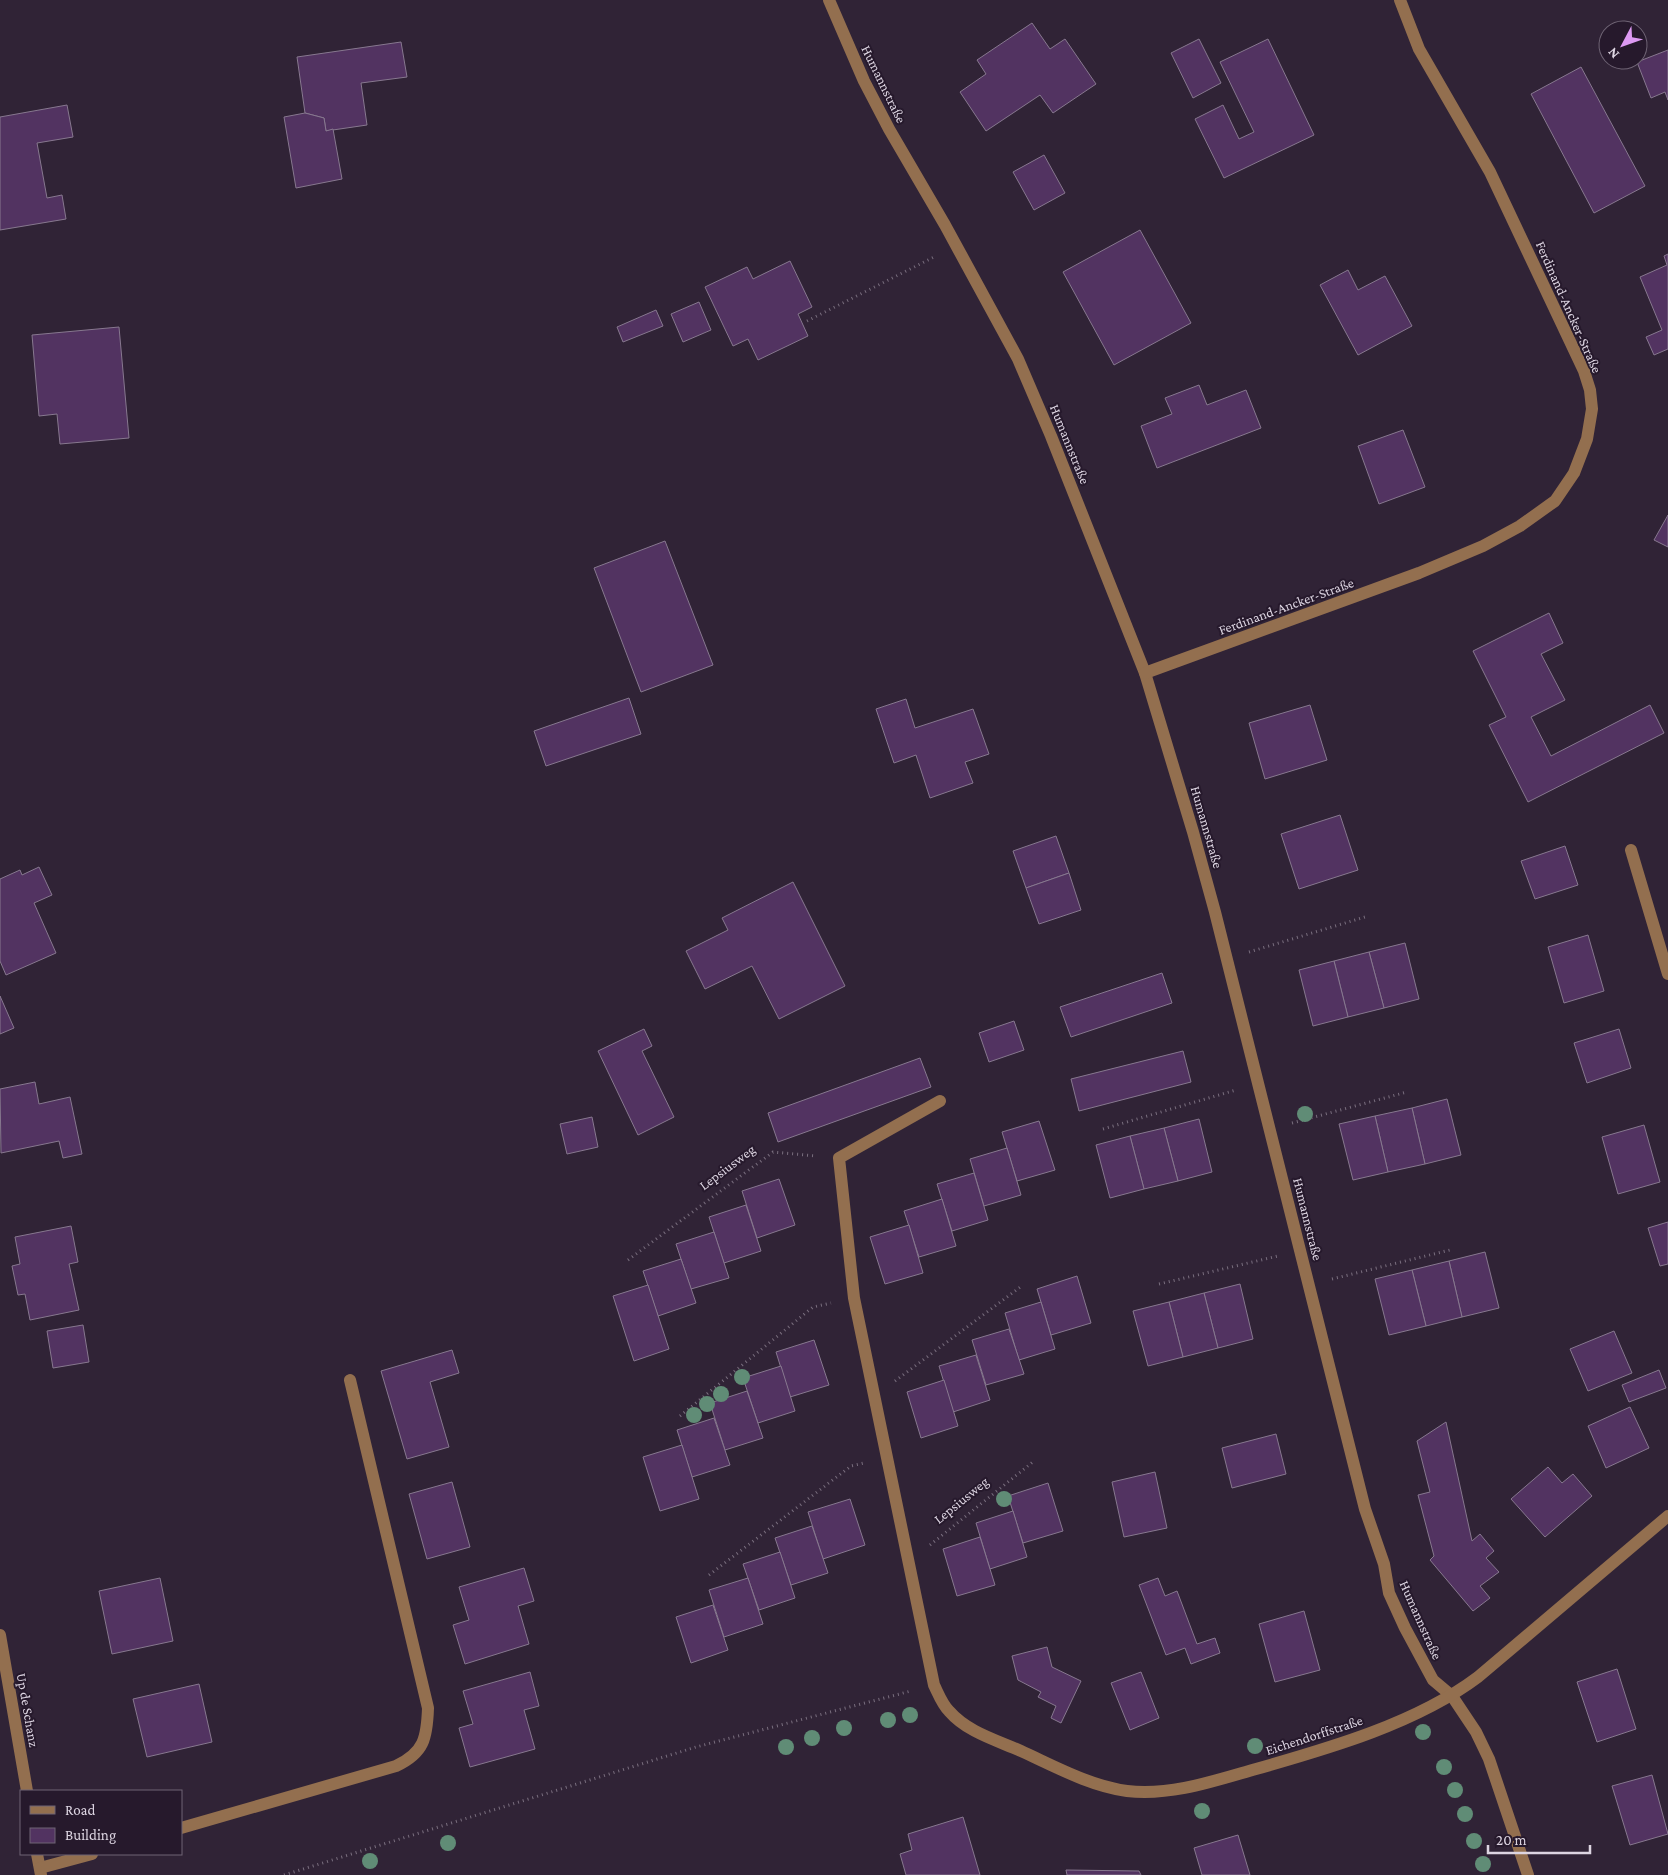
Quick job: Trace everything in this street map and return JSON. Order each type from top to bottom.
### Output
[{"type":"street","name":"Humannstraße","points":[[829,0],[860,72],[889,129],[945,224],[1018,359],[1051,436],[1145,674],[1215,912],[1365,1508],[1384,1564],[1389,1593],[1423,1664],[1433,1680],[1452,1696],[1476,1732],[1489,1759],[1528,1875]]},
{"type":"street","name":"Ferdinand-Ancker-Straße","points":[[1145,674],[1419,573],[1483,546],[1520,526],[1555,501],[1574,473],[1587,439],[1592,409],[1590,390],[1584,370],[1490,172],[1419,50],[1400,0]]},
{"type":"street","points":[[1631,850],[1668,974]]},
{"type":"street","points":[[934,1685],[854,1298],[839,1158],[940,1101]]},
{"type":"street","points":[[182,1828],[396,1766],[417,1753],[424,1741],[428,1725],[428,1708],[350,1380]]},
{"type":"street","name":"Eichendorffstraße","points":[[934,1685],[948,1710],[966,1726],[1085,1779],[1126,1790],[1145,1791],[1164,1791],[1202,1784],[1310,1754],[1366,1734],[1452,1696],[1478,1677],[1668,1516]]},
{"type":"street","name":"Up de Schanz","points":[[0,1635],[27,1790]]},
{"type":"street","points":[[37,1855],[41,1872],[89,1855]]},
{"type":"path","points":[[807,321],[937,256]]},
{"type":"path","points":[[1249,952],[1365,917]]},
{"type":"path","points":[[1103,1129],[1238,1089]]},
{"type":"path","points":[[1292,1123],[1407,1092]]},
{"type":"path","name":"Lepsiusweg","points":[[628,1260],[773,1152],[839,1158]]},
{"type":"path","points":[[1330,1280],[1450,1250]]},
{"type":"path","points":[[1159,1284],[1278,1256]]},
{"type":"path","points":[[874,1396],[1023,1285]]},
{"type":"path","points":[[680,1416],[813,1308],[854,1298]]},
{"type":"path","points":[[709,1575],[851,1466],[886,1458]]},
{"type":"path","name":"Lepsiusweg","points":[[908,1563],[1034,1461]]},
{"type":"path","points":[[284,1875],[696,1747],[934,1685]]},
{"type":"building","points":[[1032,23],[1050,49],[1065,39],[1096,84],[1053,113],[1040,95],[986,131],[960,92],[986,74],[977,60]]},
{"type":"building","points":[[1199,39],[1221,83],[1193,98],[1171,53]]},
{"type":"building","points":[[1268,39],[1314,135],[1224,178],[1195,119],[1223,105],[1239,139],[1254,132],[1220,62]]},
{"type":"building","points":[[401,42],[407,77],[361,83],[367,125],[326,131],[324,118],[305,113],[297,57]]},
{"type":"building","points":[[1668,50],[1668,100],[1665,92],[1651,98],[1640,70],[1648,70],[1648,58]]},
{"type":"building","points":[[1581,67],[1645,186],[1594,213],[1531,94]]},
{"type":"building","points":[[67,105],[73,137],[37,143],[47,198],[62,195],[66,219],[0,230],[0,117]]},
{"type":"building","points":[[305,113],[324,118],[326,131],[333,129],[342,179],[296,188],[284,117]]},
{"type":"building","points":[[1044,155],[1065,193],[1034,210],[1013,172]]},
{"type":"building","points":[[1140,230],[1191,323],[1114,365],[1063,272]]},
{"type":"building","points":[[1668,254],[1668,349],[1654,355],[1646,337],[1662,330],[1640,277],[1667,265],[1664,256]]},
{"type":"building","points":[[790,261],[812,307],[798,314],[808,336],[758,360],[748,339],[733,346],[705,287],[747,267],[753,279]]},
{"type":"building","points":[[1348,270],[1358,290],[1385,276],[1412,326],[1358,355],[1320,285]]},
{"type":"building","points":[[699,302],[711,330],[683,342],[671,314]]},
{"type":"building","points":[[656,310],[663,326],[623,342],[617,327]]},
{"type":"building","points":[[119,327],[129,438],[60,444],[57,414],[39,416],[32,335]]},
{"type":"building","points":[[1199,385],[1207,405],[1246,390],[1261,428],[1157,468],[1141,426],[1172,414],[1165,398]]},
{"type":"building","points":[[1403,430],[1425,487],[1379,504],[1358,446]]},
{"type":"building","points":[[1668,515],[1668,547],[1654,540]]},
{"type":"building","points":[[665,541],[713,665],[641,692],[594,568]]},
{"type":"building","points":[[1549,613],[1563,643],[1541,654],[1565,700],[1531,717],[1551,756],[1650,705],[1664,733],[1528,802],[1489,725],[1506,717],[1473,651]]},
{"type":"building","points":[[629,698],[641,734],[546,766],[534,731]]},
{"type":"building","points":[[906,699],[915,728],[973,709],[989,754],[965,762],[973,783],[930,798],[916,755],[894,763],[876,709]]},
{"type":"building","points":[[1310,705],[1327,760],[1265,779],[1249,723]]},
{"type":"building","points":[[1340,815],[1358,870],[1299,889],[1281,834]]},
{"type":"building","points":[[1056,836],[1069,873],[1026,888],[1013,851]]},
{"type":"building","points":[[1565,846],[1578,885],[1535,899],[1521,861]]},
{"type":"building","points":[[39,867],[52,895],[34,903],[56,953],[6,975],[0,961],[0,879],[20,870],[22,875]]},
{"type":"building","points":[[1069,873],[1081,910],[1039,924],[1026,888]]},
{"type":"building","points":[[793,882],[845,986],[779,1019],[752,966],[705,989],[686,951],[728,930],[722,918]]},
{"type":"building","points":[[1588,935],[1604,991],[1564,1003],[1548,947]]},
{"type":"building","points":[[1405,943],[1419,999],[1384,1008],[1369,952]]},
{"type":"building","points":[[1369,952],[1384,1008],[1348,1017],[1334,961]]},
{"type":"building","points":[[1334,961],[1348,1017],[1313,1026],[1299,970]]},
{"type":"building","points":[[1162,973],[1172,1003],[1071,1037],[1060,1007]]},
{"type":"building","points":[[0,996],[14,1028],[0,1034]]},
{"type":"building","points":[[1014,1021],[1024,1050],[989,1062],[979,1033]]},
{"type":"building","points":[[644,1029],[652,1046],[642,1051],[674,1117],[638,1135],[598,1051]]},
{"type":"building","points":[[1619,1029],[1631,1068],[1587,1083],[1574,1043]]},
{"type":"building","points":[[1183,1051],[1191,1082],[1079,1111],[1071,1079]]},
{"type":"building","points":[[920,1058],[931,1087],[778,1142],[768,1113]]},
{"type":"building","points":[[35,1082],[39,1104],[70,1097],[82,1154],[63,1158],[59,1141],[1,1153],[0,1089]]},
{"type":"building","points":[[1447,1099],[1461,1155],[1425,1164],[1412,1108]]},
{"type":"building","points":[[1412,1108],[1425,1164],[1388,1172],[1375,1116]]},
{"type":"building","points":[[1375,1116],[1388,1172],[1353,1180],[1339,1124]]},
{"type":"building","points":[[592,1117],[598,1147],[567,1154],[560,1124]]},
{"type":"building","points":[[1199,1119],[1212,1172],[1178,1181],[1164,1128]]},
{"type":"building","points":[[1039,1121],[1055,1170],[1017,1181],[1002,1132]]},
{"type":"building","points":[[1644,1125],[1660,1182],[1618,1194],[1602,1137]]},
{"type":"building","points":[[1164,1128],[1178,1181],[1144,1189],[1130,1136]]},
{"type":"building","points":[[1130,1136],[1144,1189],[1110,1198],[1096,1145]]},
{"type":"building","points":[[1007,1148],[1021,1195],[984,1206],[970,1159]]},
{"type":"building","points":[[974,1173],[988,1220],[952,1231],[937,1184]]},
{"type":"building","points":[[779,1179],[795,1225],[757,1238],[742,1191]]},
{"type":"building","points":[[942,1199],[956,1246],[919,1257],[904,1211]]},
{"type":"building","points":[[746,1205],[761,1251],[724,1263],[709,1217]]},
{"type":"building","points":[[1668,1222],[1668,1264],[1660,1266],[1648,1228]]},
{"type":"building","points":[[909,1225],[923,1273],[885,1284],[870,1237]]},
{"type":"building","points":[[71,1226],[78,1262],[69,1264],[79,1310],[30,1320],[25,1294],[18,1295],[12,1266],[20,1264],[15,1237]]},
{"type":"building","points":[[714,1232],[729,1278],[691,1289],[676,1244]]},
{"type":"building","points":[[1485,1252],[1499,1308],[1462,1317],[1449,1261]]},
{"type":"building","points":[[681,1259],[696,1303],[658,1316],[643,1271]]},
{"type":"building","points":[[1449,1261],[1462,1317],[1426,1326],[1412,1270]]},
{"type":"building","points":[[1412,1270],[1426,1326],[1389,1335],[1375,1279]]},
{"type":"building","points":[[1077,1276],[1091,1323],[1051,1335],[1037,1289]]},
{"type":"building","points":[[1240,1284],[1253,1339],[1218,1348],[1204,1293]]},
{"type":"building","points":[[648,1285],[669,1349],[634,1361],[613,1296]]},
{"type":"building","points":[[1204,1293],[1218,1348],[1183,1357],[1169,1302]]},
{"type":"building","points":[[1041,1302],[1055,1349],[1019,1360],[1005,1313]]},
{"type":"building","points":[[1169,1302],[1183,1357],[1148,1366],[1133,1311]]},
{"type":"building","points":[[83,1325],[89,1362],[53,1368],[47,1331]]},
{"type":"building","points":[[1009,1329],[1024,1374],[986,1385],[972,1340]]},
{"type":"building","points":[[1614,1331],[1632,1373],[1588,1391],[1570,1349]]},
{"type":"building","points":[[814,1340],[829,1385],[790,1397],[776,1352]]},
{"type":"building","points":[[452,1350],[459,1373],[430,1382],[449,1447],[407,1459],[381,1371]]},
{"type":"building","points":[[976,1355],[990,1400],[953,1412],[939,1366]]},
{"type":"building","points":[[781,1366],[795,1411],[758,1423],[743,1378]]},
{"type":"building","points":[[1659,1370],[1666,1388],[1629,1402],[1622,1385]]},
{"type":"building","points":[[944,1380],[958,1426],[921,1438],[907,1392]]},
{"type":"building","points":[[747,1391],[763,1438],[725,1450],[710,1403]]},
{"type":"building","points":[[1630,1407],[1649,1448],[1606,1468],[1588,1426]]},
{"type":"building","points":[[714,1418],[730,1465],[692,1477],[677,1430]]},
{"type":"building","points":[[1446,1422],[1472,1541],[1480,1534],[1494,1551],[1486,1558],[1499,1572],[1480,1586],[1490,1598],[1473,1611],[1430,1560],[1434,1556],[1418,1495],[1430,1492],[1417,1441]]},
{"type":"building","points":[[1276,1434],[1286,1474],[1232,1488],[1222,1448]]},
{"type":"building","points":[[682,1445],[699,1499],[660,1511],[643,1457]]},
{"type":"building","points":[[1548,1467],[1562,1483],[1573,1474],[1592,1496],[1545,1537],[1511,1499]]},
{"type":"building","points":[[1155,1472],[1167,1528],[1124,1537],[1112,1482]]},
{"type":"building","points":[[452,1482],[470,1547],[427,1559],[409,1494]]},
{"type":"building","points":[[1048,1483],[1063,1531],[1023,1543],[1008,1496]]},
{"type":"building","points":[[850,1499],[865,1545],[823,1559],[808,1512]]},
{"type":"building","points":[[1013,1511],[1027,1557],[990,1569],[976,1523]]},
{"type":"building","points":[[812,1526],[828,1573],[791,1585],[775,1538]]},
{"type":"building","points":[[980,1537],[995,1585],[957,1596],[943,1549]]},
{"type":"building","points":[[780,1552],[795,1598],[759,1610],[743,1564]]},
{"type":"building","points":[[524,1568],[534,1601],[518,1606],[529,1644],[465,1664],[453,1625],[469,1620],[459,1587]]},
{"type":"building","points":[[160,1578],[173,1641],[112,1654],[99,1591]]},
{"type":"building","points":[[748,1578],[763,1624],[724,1637],[709,1590]]},
{"type":"building","points":[[1158,1578],[1165,1596],[1177,1591],[1197,1644],[1215,1638],[1220,1653],[1191,1664],[1185,1648],[1166,1655],[1139,1585]]},
{"type":"building","points":[[713,1605],[728,1650],[691,1663],[676,1617]]},
{"type":"building","points":[[1304,1611],[1320,1670],[1275,1682],[1259,1624]]},
{"type":"building","points":[[1047,1647],[1052,1667],[1081,1681],[1061,1723],[1051,1718],[1056,1706],[1038,1697],[1041,1692],[1018,1680],[1012,1656]]},
{"type":"building","points":[[1617,1669],[1636,1729],[1597,1742],[1577,1682]]},
{"type":"building","points":[[530,1672],[539,1706],[524,1710],[535,1749],[470,1767],[459,1728],[473,1724],[463,1691]]},
{"type":"building","points":[[1141,1672],[1159,1718],[1130,1730],[1111,1683]]},
{"type":"building","points":[[199,1684],[212,1742],[147,1757],[133,1699]]},
{"type":"building","points":[[1652,1775],[1668,1834],[1630,1845],[1612,1786]]},
{"type":"building","points":[[963,1817],[980,1875],[906,1875],[900,1854],[912,1850],[908,1834]]},
{"type":"building","points":[[1238,1835],[1250,1875],[1202,1875],[1194,1848]]},
{"type":"building","points":[[1066,1870],[1139,1871],[1141,1875],[1067,1875]]}]
